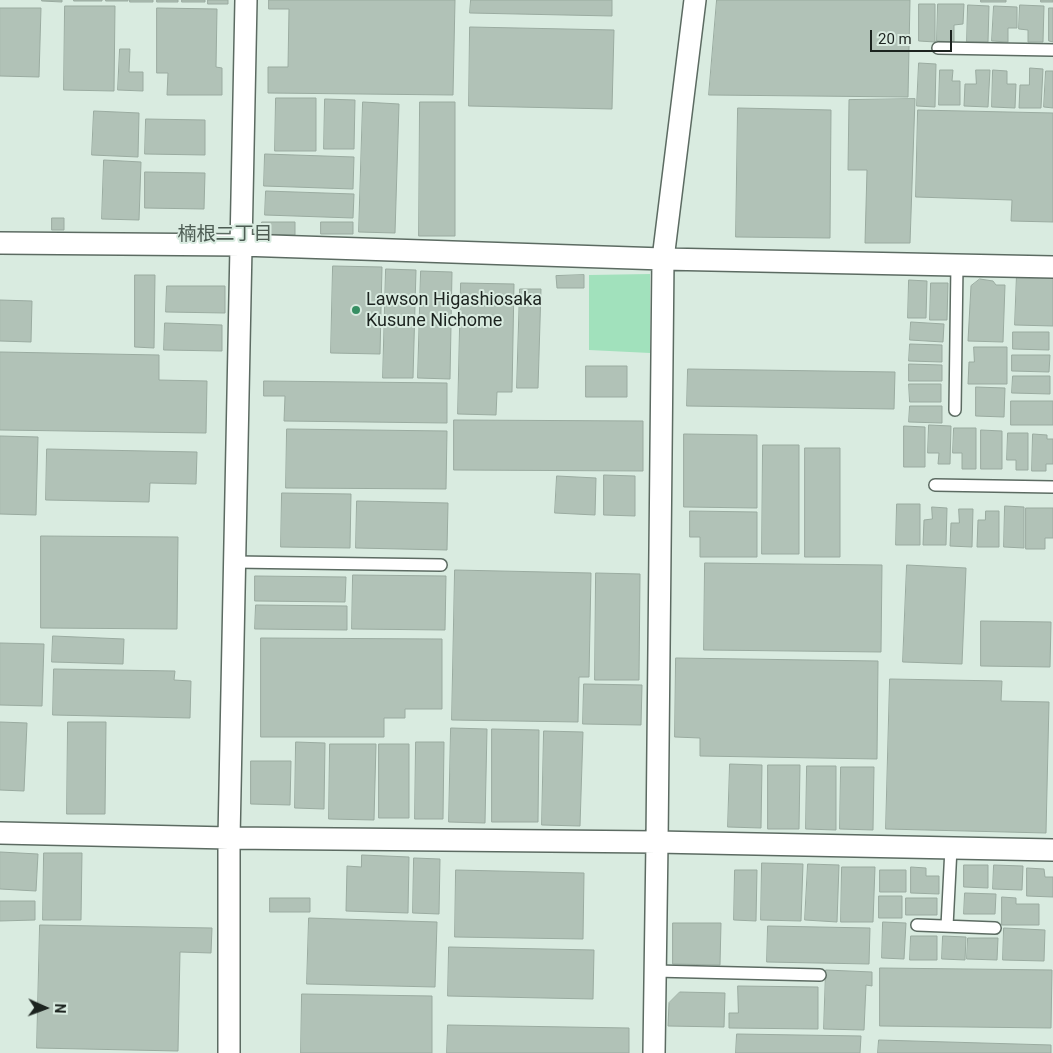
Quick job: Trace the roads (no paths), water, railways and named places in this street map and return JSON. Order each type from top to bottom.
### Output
[{"type":"street","points":[[229,1053],[229,838],[246,0]]},
{"type":"street","points":[[654,1053],[663,259],[695,0]]},
{"type":"street","points":[[0,243],[242,246],[663,259],[1053,267]]},
{"type":"street","points":[[0,832],[229,838],[657,842],[1053,850]]},
{"type":"lane","points":[[938,48],[1053,50]]},
{"type":"lane","points":[[954,410],[957,264]]},
{"type":"lane","points":[[936,485],[1053,487]]},
{"type":"lane","points":[[235,562],[441,565]]},
{"type":"lane","points":[[948,926],[951,848]]},
{"type":"lane","points":[[917,925],[995,928]]},
{"type":"lane","points":[[655,970],[820,975]]},
{"type":"place","name":"Lawson Higashiosaka Kusune Nichome","points":[[356,310]]},
{"type":"district","name":"楠根二丁目","points":[[225,235]]}]
